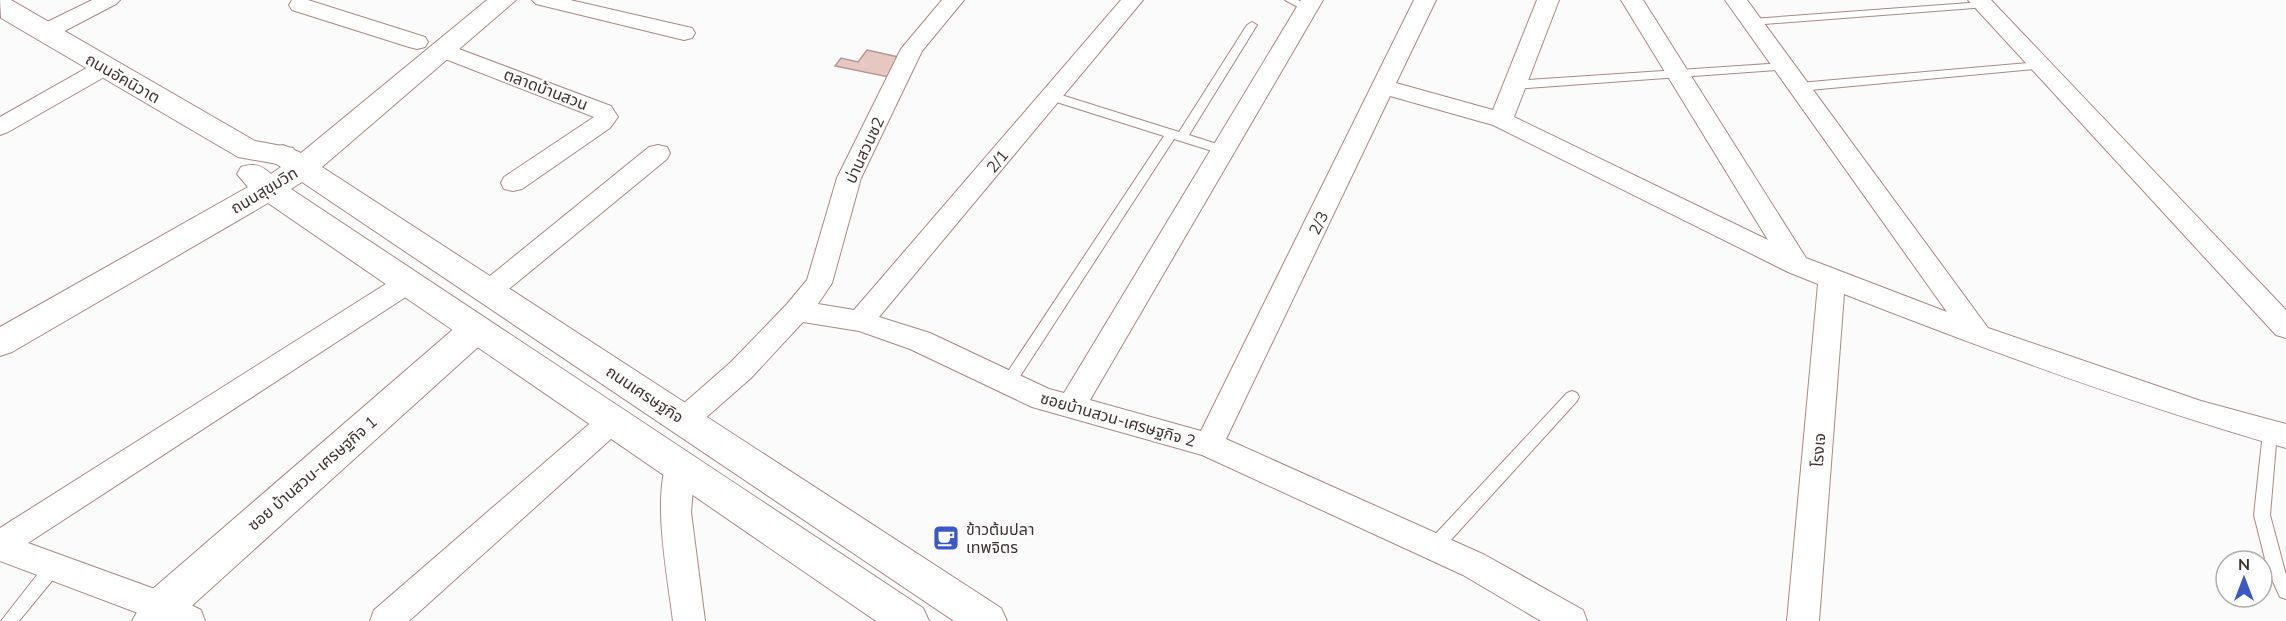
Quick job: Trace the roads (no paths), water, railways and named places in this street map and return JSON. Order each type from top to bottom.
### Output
[{"type":"main road","name":"ถนนสุขุมวิท","points":[[430,46],[468,0]]},
{"type":"main road","name":"ถนนสุขุมวิท","points":[[0,316],[256,171],[293,161],[430,46],[503,0]]},
{"type":"main road","name":"ถนนอัคนิวาต","points":[[0,4],[105,67],[256,171],[293,161]]},
{"type":"main road","name":"ถนนเศรษฐกิจ","points":[[293,161],[987,621]]},
{"type":"main road","name":"ถนนสุขุมวิท","points":[[0,343],[256,171]]},
{"type":"main road","points":[[256,171],[476,329],[909,621]]},
{"type":"main road","name":"ซอย บ้านสวน-เศรษฐกิจ 1","points":[[168,616],[476,329]]},
{"type":"street","points":[[45,32],[109,0]]},
{"type":"street","points":[[543,0],[684,33]]},
{"type":"street","name":"บ่านสวนซ2","points":[[797,311],[819,283],[849,178],[912,49],[954,0]]},
{"type":"street","name":"2/1","points":[[860,321],[1132,0]]},
{"type":"street","name":"2/3","points":[[1209,445],[1385,87],[1425,0]]},
{"type":"street","points":[[1501,120],[1548,0]]},
{"type":"street","points":[[1632,0],[1797,265]]},
{"type":"street","points":[[1736,0],[1978,335]]},
{"type":"street","points":[[1981,2],[2286,328]]},
{"type":"street","points":[[1071,407],[1222,150],[1303,3]]},
{"type":"street","points":[[300,5],[430,46]]},
{"type":"street","name":"ตลาดบ้านสวน","points":[[430,46],[603,111],[606,117],[602,123],[513,183]]},
{"type":"street","points":[[0,127],[105,67]]},
{"type":"street","points":[[1385,87],[1501,120],[1797,265],[1832,279],[1978,335],[2200,412],[2278,434]]},
{"type":"street","points":[[489,291],[658,153]]},
{"type":"street","name":"โรงเจ","points":[[1803,621],[1832,279]]},
{"type":"street","points":[[0,546],[409,282]]},
{"type":"street","points":[[684,420],[741,370],[797,311]]},
{"type":"street","name":"ซอยบ้านสวน-เศรษฐกิจ 2","points":[[797,311],[860,321],[920,340],[1042,399],[1209,445],[1474,565],[1571,621]]},
{"type":"street","points":[[386,621],[612,421]]},
{"type":"street","points":[[680,466],[676,512],[689,621]]},
{"type":"street","points":[[0,546],[54,566],[168,616]]},
{"type":"lane","points":[[1752,22],[1981,2]]},
{"type":"lane","points":[[1008,383],[1252,25]]},
{"type":"lane","points":[[1799,87],[2041,66]]},
{"type":"lane","points":[[1514,86],[1785,67]]},
{"type":"lane","points":[[1052,96],[1222,150]]},
{"type":"lane","points":[[1434,547],[1572,397]]},
{"type":"lane","points":[[2278,434],[2262,515],[2276,571],[2286,592]]},
{"type":"lane","points":[[9,621],[54,566]]},
{"type":"place","name":"ข้าวต้มปลา เทพจิตร","points":[[946,538]]}]
